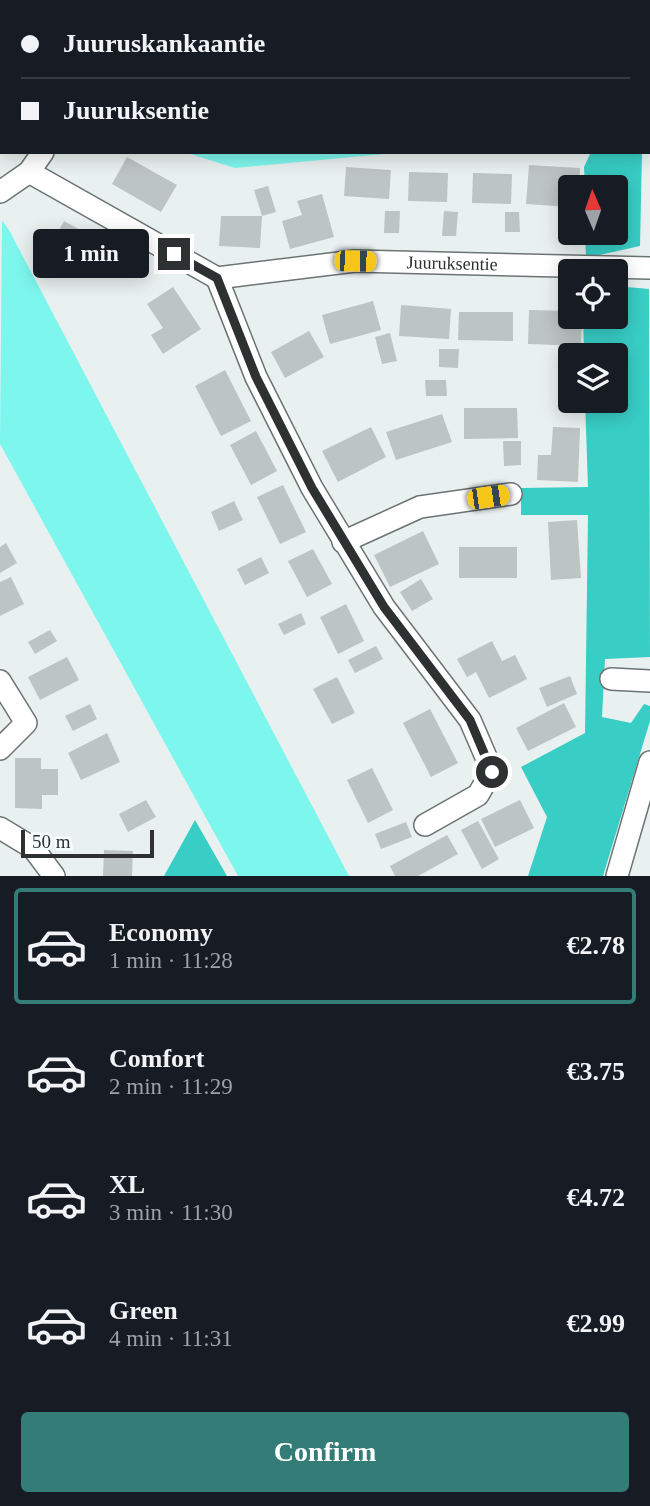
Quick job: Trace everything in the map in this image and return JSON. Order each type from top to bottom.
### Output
[{"type":"street","points":[[0,192],[29,172],[42,154]]},
{"type":"street","points":[[29,172],[217,278],[256,377],[343,542],[384,607],[470,720],[492,772],[478,795],[425,825]]},
{"type":"street","name":"Juuruksentie","points":[[217,278],[355,261],[650,268]]},
{"type":"street","points":[[343,542],[419,507],[511,494]]},
{"type":"street","points":[[611,679],[650,681]]},
{"type":"street","points":[[0,681],[26,723],[0,749]]},
{"type":"street","points":[[617,876],[650,762]]},
{"type":"street","points":[[0,828],[33,848],[54,876]]},
{"type":"shaded area","points":[[190,154],[385,154],[235,168]]},
{"type":"shaded area","points":[[590,154],[642,154],[640,246],[586,258],[585,245],[628,245],[628,175],[584,175],[584,167]]},
{"type":"shaded area","points":[[2,220],[349,876],[238,876],[0,444]]},
{"type":"shaded area","points":[[628,287],[649,289],[650,657],[605,659],[602,717],[631,723],[644,704],[650,706],[650,721],[603,876],[528,876],[547,817],[521,767],[585,733],[588,515],[521,515],[521,488],[588,487],[585,413],[628,413],[628,343],[584,343],[583,329],[628,329]]},
{"type":"shaded area","points":[[195,820],[227,876],[164,876]]},
{"type":"building","points":[[127,157],[177,185],[161,212],[112,184]]},
{"type":"building","points":[[529,165],[580,168],[580,175],[558,175],[558,206],[526,204]]},
{"type":"building","points":[[346,167],[391,170],[389,199],[344,196]]},
{"type":"building","points":[[409,172],[448,173],[447,202],[408,201]]},
{"type":"building","points":[[473,173],[512,174],[511,204],[472,203]]},
{"type":"building","points":[[268,186],[276,212],[262,216],[254,190]]},
{"type":"building","points":[[322,194],[334,237],[290,249],[282,221],[302,215],[297,201]]},
{"type":"building","points":[[385,211],[400,211],[399,233],[384,233]]},
{"type":"building","points":[[444,211],[458,212],[456,236],[442,236]]},
{"type":"building","points":[[505,212],[519,212],[520,232],[505,232]]},
{"type":"building","points":[[221,216],[262,216],[260,248],[219,246]]},
{"type":"building","points":[[64,221],[120,252],[106,277],[50,247]]},
{"type":"building","points":[[173,287],[201,329],[163,354],[151,335],[163,328],[147,304]]},
{"type":"building","points":[[373,301],[381,330],[330,344],[322,315]]},
{"type":"building","points":[[401,305],[451,309],[449,339],[399,336]]},
{"type":"building","points":[[529,310],[558,311],[558,329],[582,329],[581,343],[528,344]]},
{"type":"building","points":[[459,312],[513,312],[513,341],[458,340]]},
{"type":"building","points":[[309,331],[324,357],[285,378],[271,352]]},
{"type":"building","points":[[390,333],[397,361],[382,364],[375,337]]},
{"type":"building","points":[[439,349],[459,349],[458,368],[439,367]]},
{"type":"building","points":[[225,370],[251,421],[221,436],[195,386]]},
{"type":"building","points":[[425,380],[446,380],[447,396],[426,396]]},
{"type":"building","points":[[464,408],[517,408],[518,438],[464,439]]},
{"type":"building","points":[[442,414],[452,442],[396,460],[386,432]]},
{"type":"building","points":[[371,427],[386,457],[338,482],[322,451]]},
{"type":"building","points":[[553,427],[580,428],[578,482],[537,480],[538,455],[551,455]]},
{"type":"building","points":[[256,431],[277,471],[251,485],[230,445]]},
{"type":"building","points":[[503,441],[521,441],[521,465],[504,466]]},
{"type":"building","points":[[283,485],[306,532],[280,544],[257,497]]},
{"type":"building","points":[[234,501],[243,520],[219,531],[211,512]]},
{"type":"building","points":[[577,520],[581,578],[551,580],[548,522]]},
{"type":"building","points":[[423,531],[439,564],[390,587],[374,555]]},
{"type":"building","points":[[6,543],[17,563],[0,573],[0,547]]},
{"type":"building","points":[[459,547],[517,547],[517,578],[459,578]]},
{"type":"building","points":[[313,549],[332,584],[307,597],[288,561]]},
{"type":"building","points":[[261,557],[269,573],[245,585],[237,569]]},
{"type":"building","points":[[11,577],[24,604],[0,616],[0,582]]},
{"type":"building","points":[[421,579],[433,599],[412,611],[400,592]]},
{"type":"building","points":[[346,604],[364,641],[338,654],[320,617]]},
{"type":"building","points":[[301,613],[306,624],[284,635],[278,624]]},
{"type":"building","points":[[50,630],[57,641],[35,654],[28,642]]},
{"type":"building","points":[[492,641],[502,661],[515,655],[527,679],[489,698],[476,672],[467,677],[457,659]]},
{"type":"building","points":[[376,646],[383,659],[355,673],[348,660]]},
{"type":"building","points":[[67,657],[79,680],[40,700],[28,677]]},
{"type":"building","points":[[570,676],[577,694],[547,707],[539,688]]},
{"type":"building","points":[[337,677],[355,713],[332,724],[313,689]]},
{"type":"building","points":[[564,703],[576,727],[528,751],[516,728]]},
{"type":"building","points":[[90,704],[97,719],[73,731],[65,716]]},
{"type":"building","points":[[430,709],[458,763],[431,777],[403,723]]},
{"type":"building","points":[[107,733],[120,762],[81,780],[68,753]]},
{"type":"building","points":[[15,758],[41,758],[41,769],[58,769],[58,795],[42,795],[42,809],[15,808]]},
{"type":"building","points":[[372,768],[393,810],[368,823],[347,780]]},
{"type":"building","points":[[146,800],[156,817],[128,832],[119,814]]},
{"type":"building","points":[[520,800],[534,828],[495,847],[481,819]]},
{"type":"building","points":[[478,821],[499,859],[482,869],[461,830]]},
{"type":"building","points":[[406,822],[412,837],[381,849],[375,834]]},
{"type":"building","points":[[447,835],[458,854],[418,876],[395,876],[390,866]]},
{"type":"building","points":[[104,850],[133,851],[132,876],[103,876]]},
{"type":"route","points":[[174,254],[217,278],[256,377],[312,488],[384,607],[470,720],[492,772]]}]
